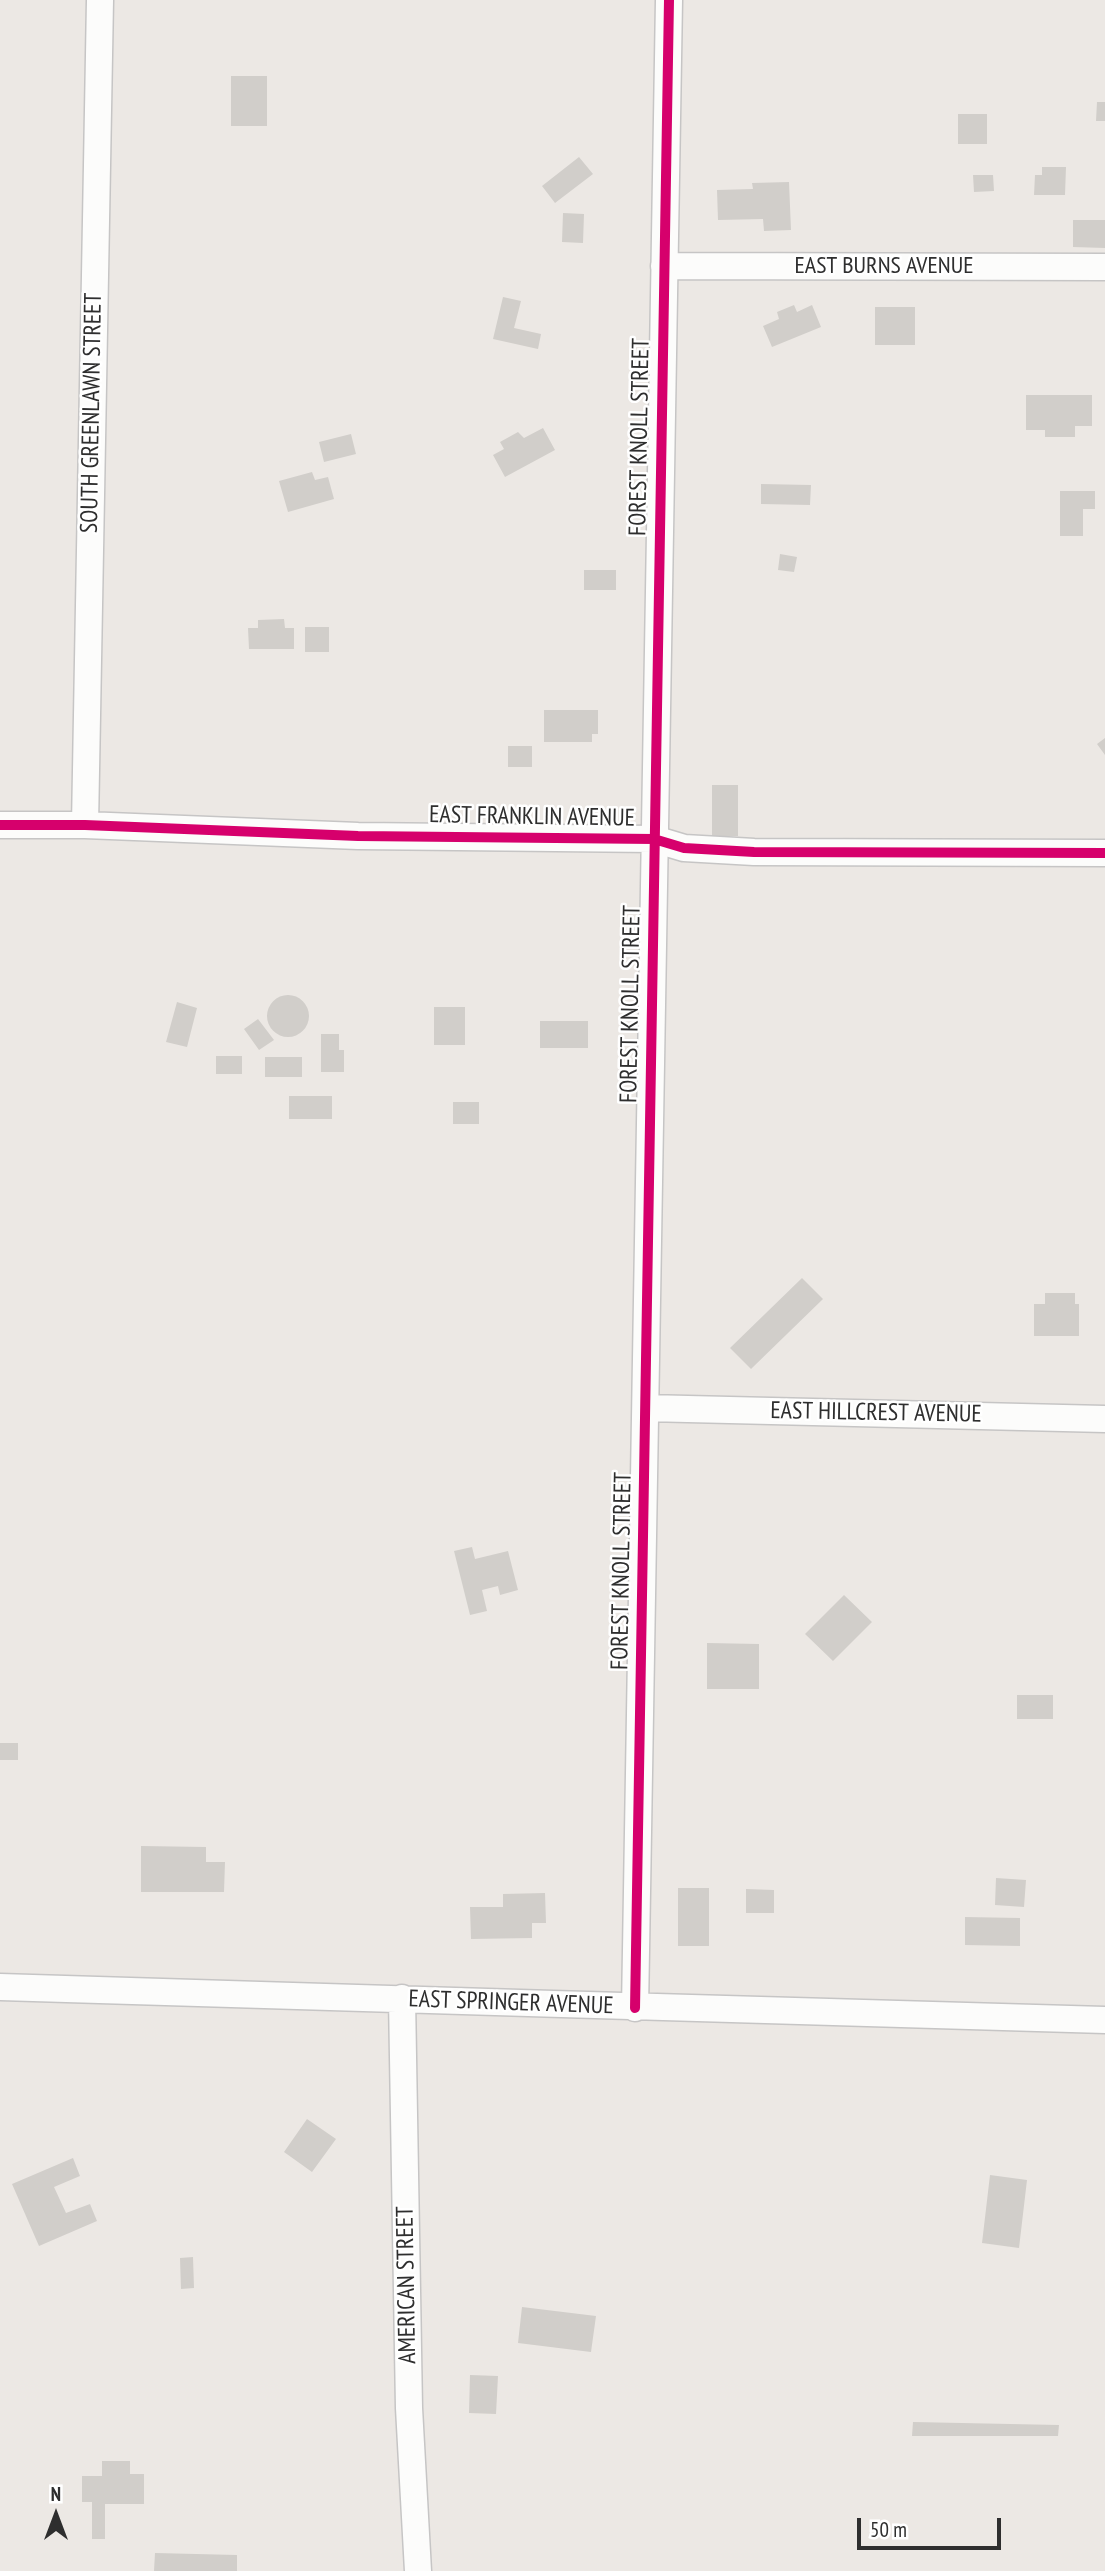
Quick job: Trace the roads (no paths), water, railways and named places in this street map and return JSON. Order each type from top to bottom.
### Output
[{"type":"street","name":"SOUTH GREENLAWN STREET","points":[[85,825],[100,0]]},
{"type":"street","name":"FOREST KNOLL STREET","points":[[635,2008],[669,0]]},
{"type":"street","name":"EAST BURNS AVENUE","points":[[664,265],[1105,267]]},
{"type":"street","name":"EAST FRANKLIN AVENUE","points":[[0,825],[85,825],[358,836],[654,839],[684,848],[754,852],[1105,853]]},
{"type":"street","name":"EAST HILLCREST AVENUE","points":[[646,1408],[1105,1419]]},
{"type":"street","name":"EAST SPRINGER AVENUE","points":[[0,1987],[1105,2020]]},
{"type":"street","name":"AMERICAN STREET","points":[[402,1998],[409,2408],[418,2571]]}]
